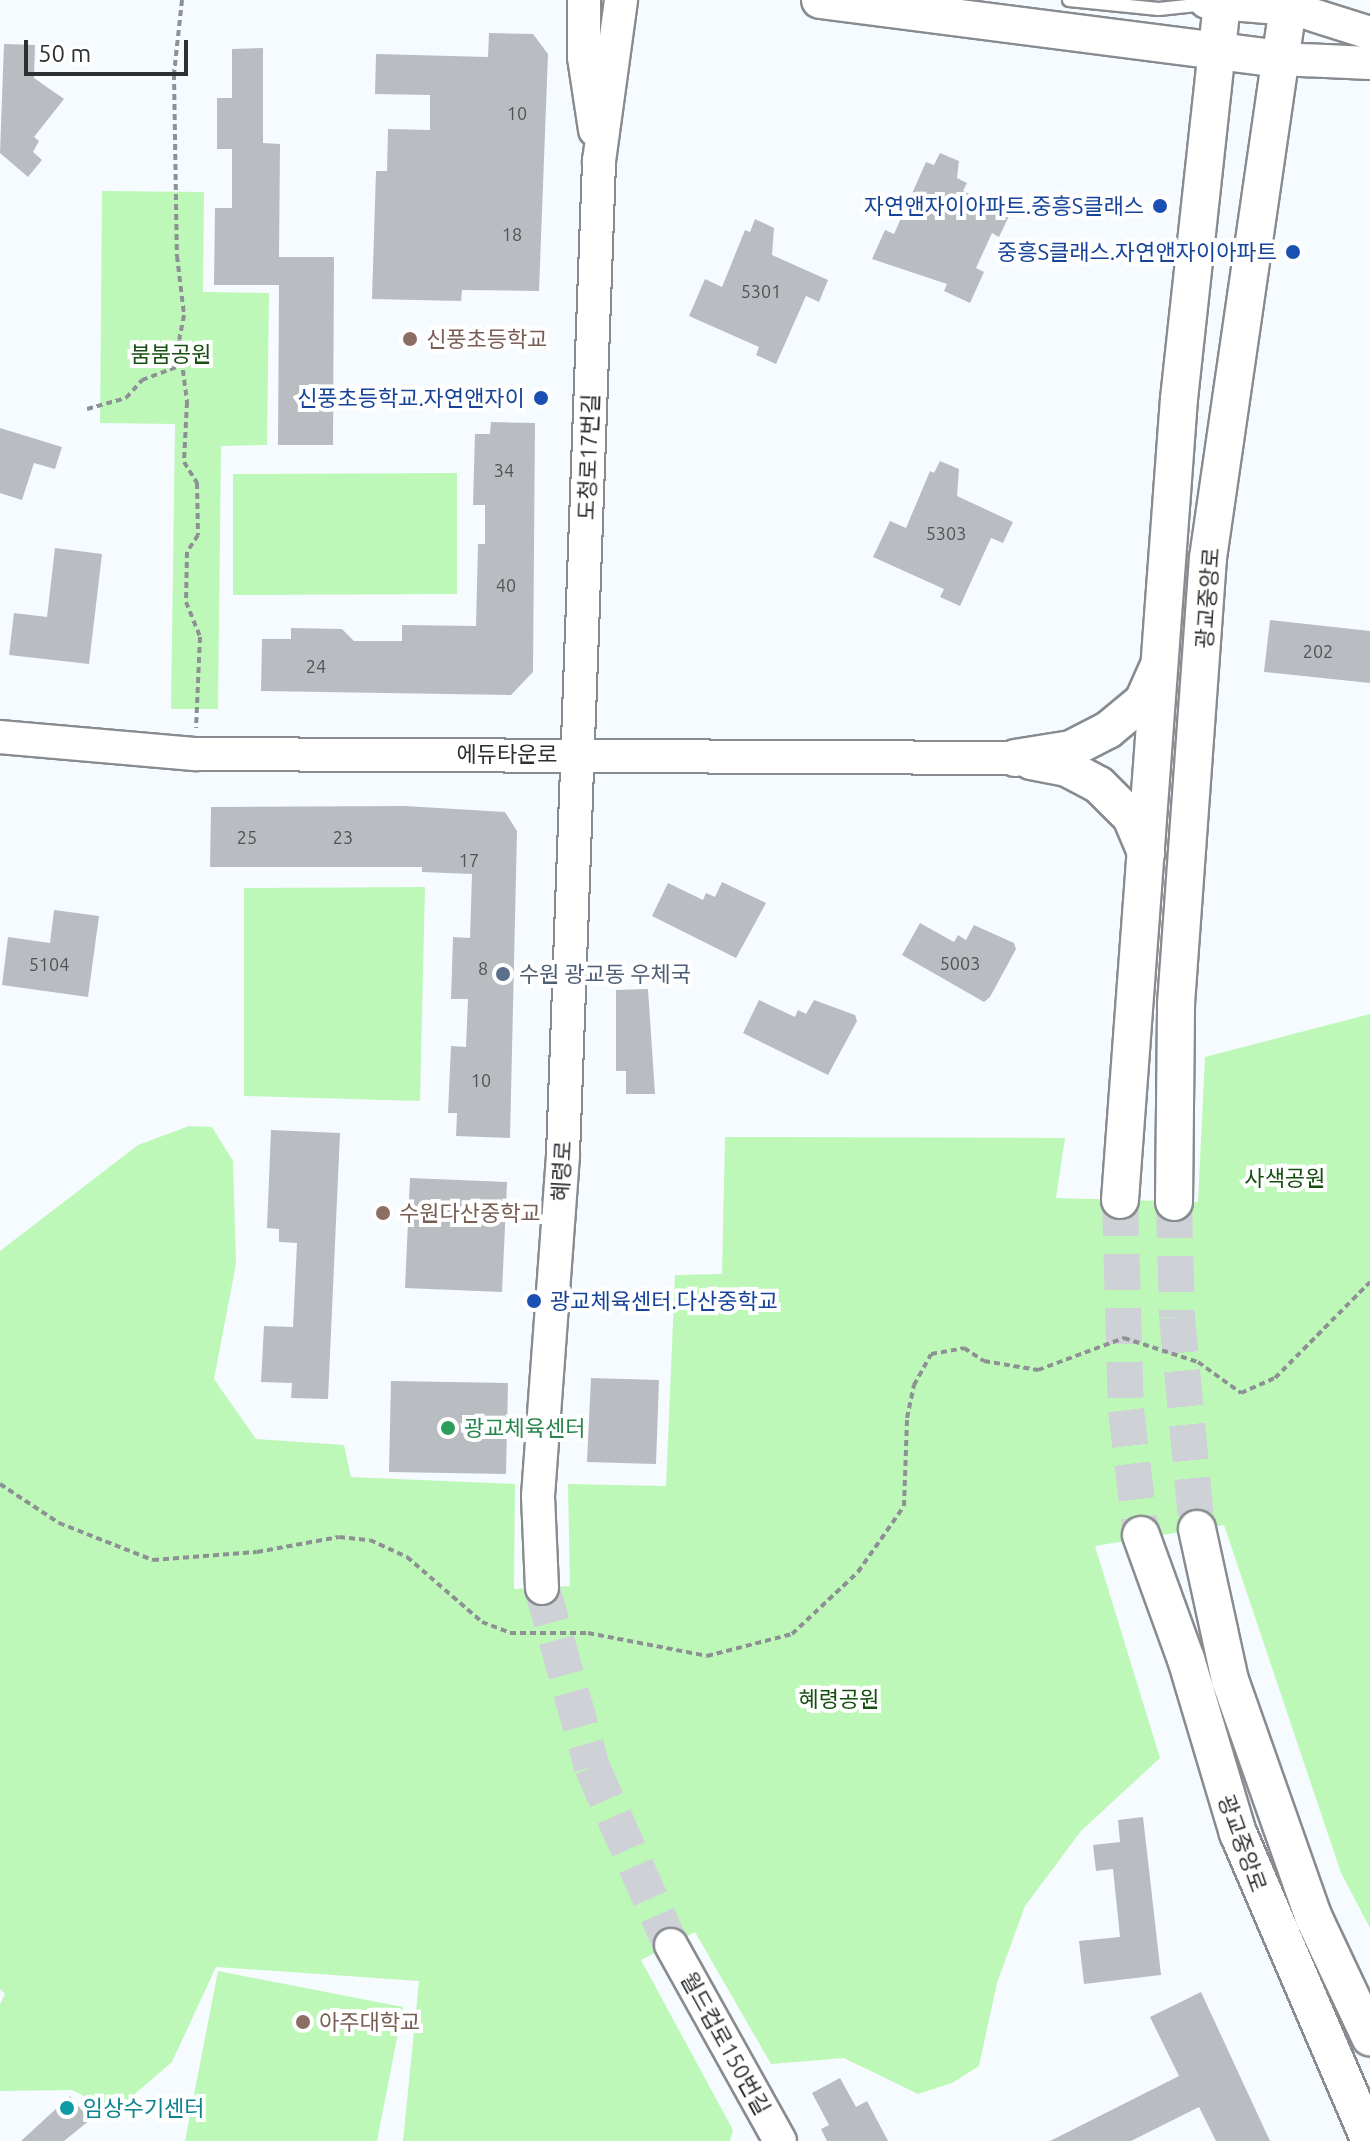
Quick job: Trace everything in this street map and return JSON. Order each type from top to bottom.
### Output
[{"type":"main road","points":[[820,0],[1279,59]]},
{"type":"main road","points":[[1216,1],[1288,3]]},
{"type":"main road","name":"광교중앙로","points":[[1120,1200],[1160,663],[1216,1]]},
{"type":"main road","name":"광교중앙로","points":[[1174,1202],[1176,1004],[1208,558],[1288,3]]},
{"type":"main road","points":[[1015,758],[1071,749],[1108,730],[1143,701],[1160,663]]},
{"type":"main road","points":[[1015,758],[1067,768],[1099,785],[1131,817],[1147,854]]},
{"type":"main road","name":"광교중앙로","points":[[1197,1529],[1230,1680],[1314,1918],[1370,2037]]},
{"type":"main road","name":"광교중앙로","points":[[1141,1535],[1186,1659],[1238,1833],[1370,2141]]},
{"type":"street","name":"도청로17번길","points":[[584,0],[584,57],[599,161]]},
{"type":"street","name":"도청로17번길","points":[[576,754],[599,161],[621,0]]},
{"type":"street","points":[[1288,3],[1370,33]]},
{"type":"street","points":[[1279,59],[1370,63]]},
{"type":"street","name":"에듀타운로","points":[[0,737],[195,754],[1015,758]]},
{"type":"street","name":"혜령로","points":[[542,1588],[538,1496],[563,1154],[576,754]]},
{"type":"street","name":"월드컵로150번길","points":[[671,1945],[780,2141]]},
{"type":"lane","points":[[1069,0],[1159,9],[1216,1]]},
{"type":"path","points":[[182,0],[174,74],[182,365],[187,402],[184,462],[197,483],[198,535],[187,552],[186,602],[200,637],[195,754]]},
{"type":"path","points":[[87,409],[126,398],[142,380],[182,365]]},
{"type":"path","points":[[0,1484],[59,1523],[153,1560],[257,1552],[339,1537],[370,1540],[407,1557],[482,1622],[510,1633],[588,1633],[707,1656],[792,1634],[858,1572],[904,1506],[907,1418],[914,1385],[931,1354],[964,1348],[984,1361],[1038,1370],[1124,1338],[1198,1362],[1241,1393],[1275,1378],[1370,1282]]},
{"type":"green space","name":"붐붐공원","points":[[102,191],[204,192],[203,292],[269,293],[267,445],[221,446],[218,709],[171,709],[175,424],[100,423]]},
{"type":"green space","points":[[457,473],[457,594],[233,595],[233,474]]},
{"type":"green space","points":[[425,887],[420,1101],[244,1096],[244,888]]},
{"type":"green space","name":"혜령공원","points":[[1370,1014],[1370,1928],[1341,1873],[1224,1525],[1095,1546],[1160,1758],[1081,1831],[1025,1906],[997,1983],[979,2066],[952,2083],[918,2094],[844,2058],[771,2064],[695,1932],[641,1960],[733,2130],[730,2141],[403,2141],[419,1981],[216,1967],[172,2062],[115,2111],[72,2090],[0,2091],[0,2004],[5,1994],[0,1989],[0,1251],[138,1145],[189,1126],[212,1127],[233,1161],[236,1264],[214,1379],[256,1439],[344,1445],[351,1477],[515,1484],[514,1589],[570,1586],[568,1484],[666,1486],[675,1275],[722,1274],[725,1137],[1065,1138],[1056,1198],[1198,1202],[1205,1057]]},
{"type":"green space","name":"아주대학교","points":[[218,1971],[403,2007],[377,2141],[185,2141]]},
{"type":"building","points":[[489,33],[533,34],[548,54],[539,291],[462,290],[461,301],[372,299],[376,171],[387,171],[388,129],[430,130],[430,95],[375,94],[376,54],[488,57]]},
{"type":"building","points":[[4,44],[35,45],[34,78],[64,99],[34,137],[39,141],[33,152],[42,160],[28,177],[0,153]]},
{"type":"building","points":[[263,48],[263,143],[280,144],[279,257],[334,257],[333,445],[278,445],[279,285],[214,285],[215,208],[232,208],[232,149],[217,149],[217,98],[232,98],[232,49]]},
{"type":"building","points":[[940,153],[959,161],[957,178],[967,183],[963,191],[1011,212],[999,237],[992,233],[976,268],[984,272],[970,303],[944,291],[947,284],[872,259],[885,230],[894,234],[926,162],[934,165]]},
{"type":"building","points":[[755,219],[774,228],[772,255],[828,280],[819,302],[806,296],[776,364],[756,355],[759,347],[689,316],[705,279],[722,287],[745,230],[750,232]]},
{"type":"building","points":[[491,422],[535,423],[533,672],[511,695],[261,691],[262,639],[291,639],[291,628],[342,629],[354,641],[402,641],[402,625],[476,626],[478,544],[485,544],[485,505],[473,505],[475,434],[490,434]]},
{"type":"building","points":[[0,428],[62,447],[55,469],[34,463],[22,500],[0,493]]},
{"type":"building","points":[[940,461],[959,469],[957,496],[1013,522],[1003,543],[991,538],[960,606],[940,597],[944,589],[873,557],[890,521],[906,528],[930,471],[934,473]]},
{"type":"building","points":[[55,548],[102,554],[89,664],[9,655],[14,613],[47,617]]},
{"type":"building","points":[[1270,620],[1370,631],[1370,683],[1264,672]]},
{"type":"building","points":[[405,806],[505,812],[517,831],[510,1138],[456,1136],[457,1113],[448,1113],[451,1046],[466,1047],[468,999],[451,999],[453,937],[470,938],[472,874],[422,872],[422,867],[210,867],[211,807]]},
{"type":"building","points":[[722,882],[766,903],[736,958],[652,916],[668,883],[703,900],[706,893],[715,897]]},
{"type":"building","points":[[54,910],[99,916],[88,997],[2,985],[8,937],[50,943]]},
{"type":"building","points":[[920,923],[954,942],[958,935],[966,940],[974,925],[1014,943],[1016,949],[990,997],[984,1002],[902,955]]},
{"type":"building","points":[[648,989],[655,1094],[626,1094],[626,1071],[616,1071],[616,990]]},
{"type":"building","points":[[759,1000],[795,1017],[798,1010],[806,1014],[814,1000],[855,1015],[857,1021],[828,1075],[743,1033]]},
{"type":"building","points":[[271,1130],[340,1133],[328,1399],[291,1398],[292,1383],[261,1382],[264,1326],[293,1327],[297,1243],[279,1242],[279,1229],[267,1228]]},
{"type":"building","points":[[410,1178],[507,1182],[502,1292],[405,1288]]},
{"type":"building","points":[[591,1378],[659,1380],[656,1464],[587,1462]]},
{"type":"building","name":"광교체육센터","points":[[391,1381],[508,1383],[506,1474],[389,1472]]},
{"type":"building","points":[[1143,1817],[1161,1975],[1084,1984],[1079,1941],[1120,1937],[1113,1869],[1096,1871],[1093,1845],[1120,1842],[1118,1820]]},
{"type":"building","points":[[1201,1992],[1270,2141],[1216,2141],[1199,2107],[1131,2141],[1050,2141],[1179,2076],[1150,2017]]},
{"type":"building","points":[[840,2078],[856,2107],[867,2101],[888,2141],[827,2141],[821,2129],[829,2125],[812,2093]]},
{"type":"building","name":"임상수기센터","points":[[70,2096],[90,2120],[64,2141],[21,2141]]},
{"type":"tunnel","points":[[1120,1200],[1126,1410],[1141,1535]]},
{"type":"tunnel","points":[[1174,1202],[1177,1317],[1197,1529]]},
{"type":"tunnel","points":[[542,1588],[592,1767],[671,1945]]},
{"type":"place","name":"자연앤자이아파트.중흥S클래스","points":[[1160,206]]},
{"type":"place","name":"중흥S클래스.자연앤자이아파트","points":[[1293,252]]},
{"type":"place","name":"신풍초등학교","points":[[410,339]]},
{"type":"place","name":"신풍초등학교.자연앤자이","points":[[541,398]]},
{"type":"place","name":"수원 광교동 우체국","points":[[503,974]]},
{"type":"place","name":"수원다산중학교","points":[[383,1213]]},
{"type":"place","name":"광교체육센터.다산중학교","points":[[534,1301]]},
{"type":"place","name":"광교체육센터","points":[[448,1428]]},
{"type":"place","name":"아주대학교","points":[[303,2022]]},
{"type":"place","name":"임상수기센터","points":[[67,2108]]},
{"type":"park label","name":"사색공원","points":[[1285,1178]]}]
